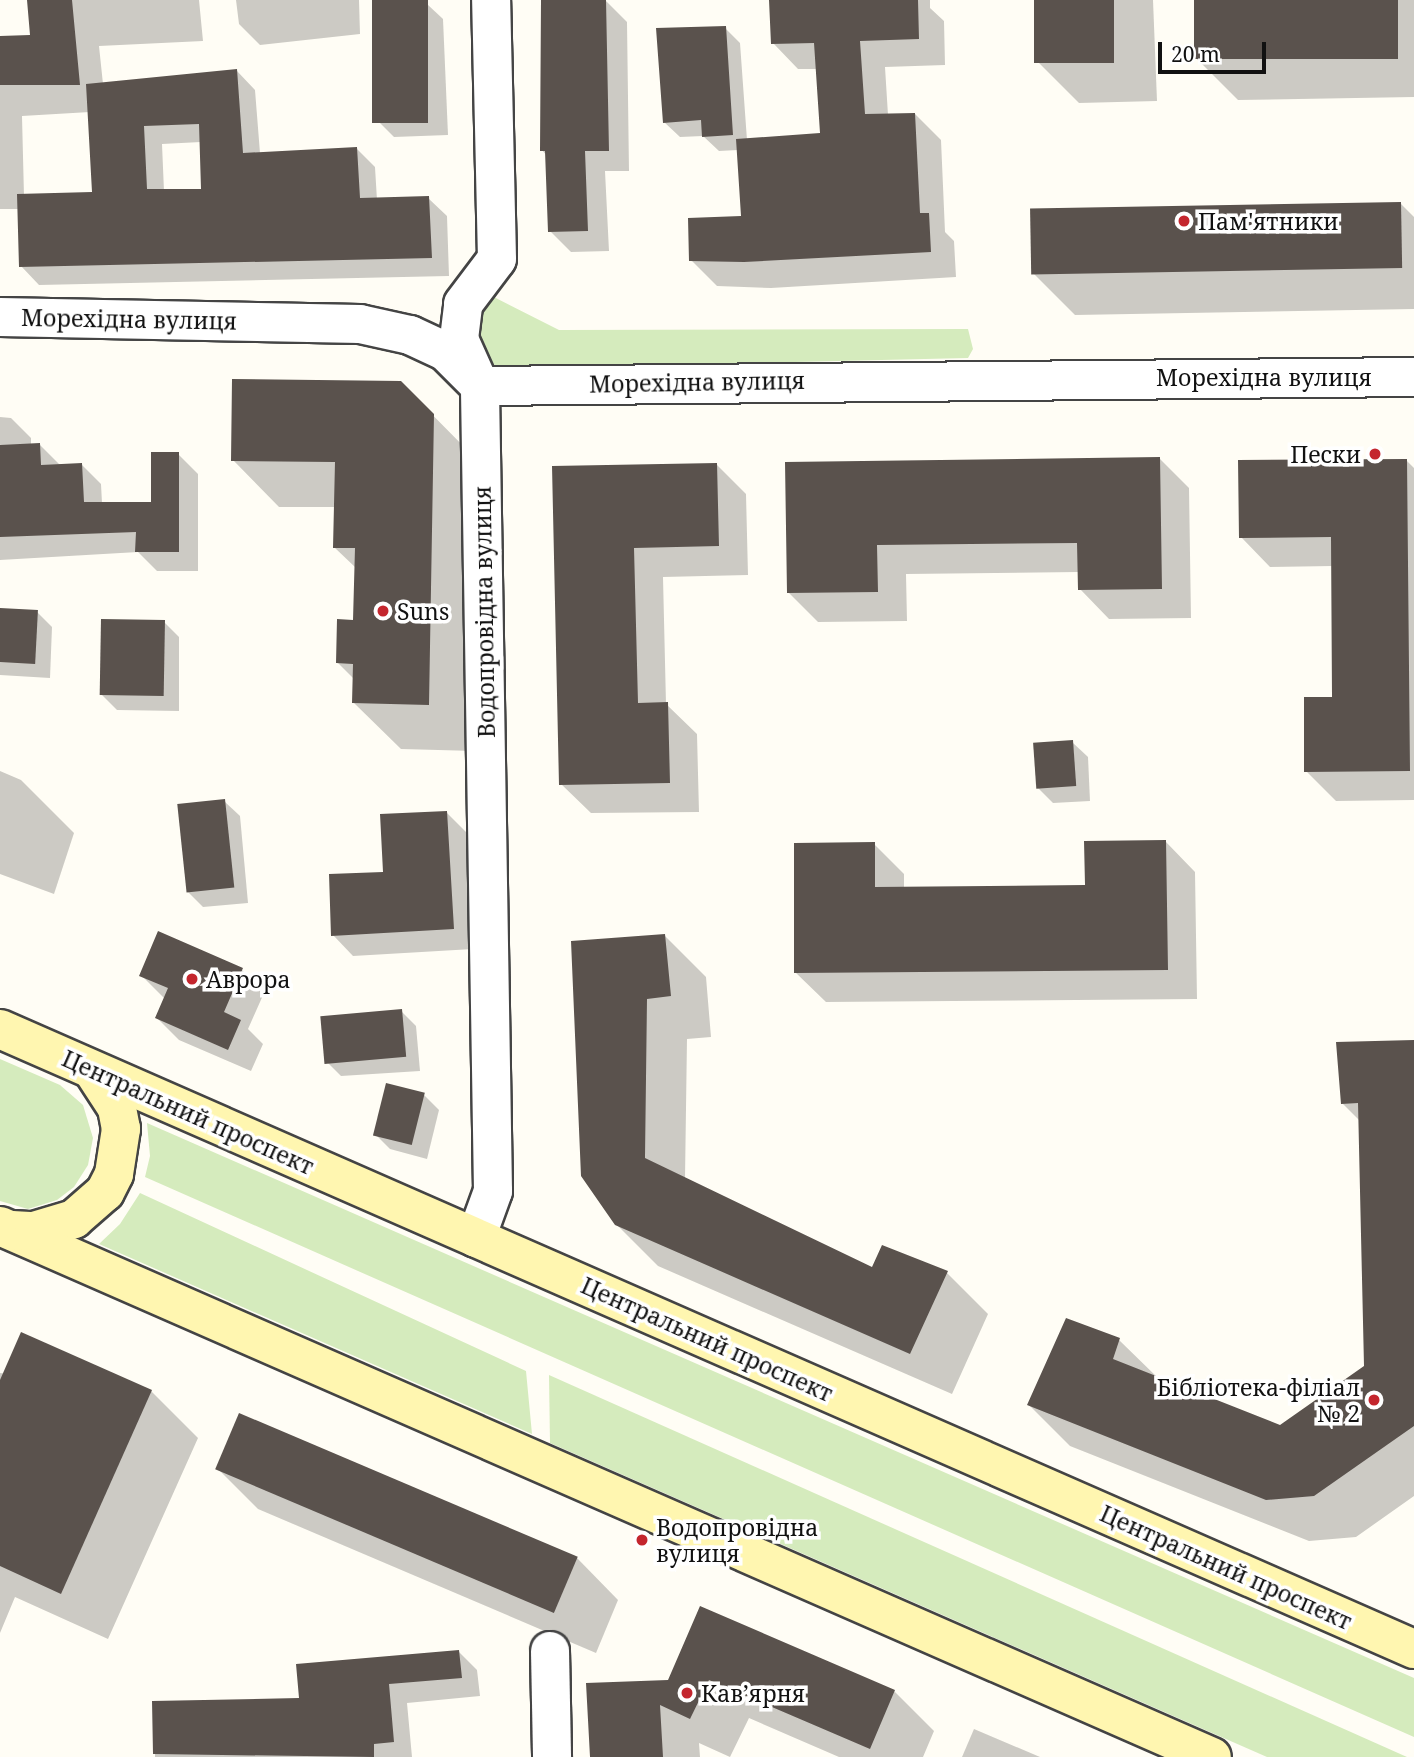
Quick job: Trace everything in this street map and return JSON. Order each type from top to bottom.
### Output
[{"type":"main road","name":"Центральний проспект","points":[[0,1029],[1414,1649]]},
{"type":"main road","points":[[5,1228],[34,1231],[74,1219],[105,1192],[114,1174],[121,1129],[112,1098],[93,1071]]},
{"type":"main road","points":[[5,1228],[1212,1757]]},
{"type":"street","name":"Водопровідна вулиця","points":[[477,1238],[493,1191],[480,386],[459,339],[463,304],[497,259],[491,0]]},
{"type":"street","name":"Морехідна вулиця","points":[[0,317],[360,324],[410,335],[445,351],[480,386],[1414,377]]},
{"type":"street","points":[[550,1651],[552,1757]]},
{"type":"green space","points":[[486,293],[559,330],[968,329],[973,349],[968,358],[502,369],[474,353],[472,305]]},
{"type":"green space","points":[[0,1059],[60,1085],[83,1105],[93,1138],[88,1165],[74,1187],[57,1200],[28,1209],[0,1201]]},
{"type":"green space","points":[[147,1123],[1414,1678],[1414,1737],[145,1177],[150,1156]]},
{"type":"green space","points":[[140,1193],[526,1371],[532,1434],[99,1244],[120,1224]]},
{"type":"green space","points":[[549,1375],[1407,1757],[1267,1757],[550,1443]]},
{"type":"building","points":[[27,0],[72,0],[80,85],[0,85],[0,36],[30,35]]},
{"type":"building","points":[[372,0],[428,0],[428,123],[372,123]]},
{"type":"building","points":[[541,0],[606,0],[609,151],[585,151],[588,231],[548,232],[545,151],[540,151]]},
{"type":"building","points":[[769,0],[918,0],[919,39],[860,41],[865,114],[915,113],[920,213],[929,213],[931,252],[744,262],[689,261],[688,218],[741,216],[736,139],[820,133],[814,43],[771,44]]},
{"type":"building","points":[[1034,0],[1114,0],[1114,63],[1034,63]]},
{"type":"building","points":[[1194,0],[1398,0],[1398,59],[1194,59]]},
{"type":"building","points":[[726,26],[733,135],[702,137],[701,120],[663,123],[656,28]]},
{"type":"building","points":[[237,69],[243,153],[357,147],[360,198],[429,196],[432,258],[19,267],[17,194],[92,192],[86,84]],"holes":[[[199,124],[201,189],[147,189],[144,126]]]},
{"type":"building","points":[[1401,202],[1402,268],[1031,274],[1030,208]]},
{"type":"building","points":[[232,379],[401,381],[434,414],[429,705],[352,703],[353,664],[336,663],[337,619],[353,620],[355,548],[333,548],[335,462],[231,461]]},
{"type":"building","points":[[40,443],[41,465],[82,463],[84,502],[151,502],[151,452],[179,452],[179,552],[135,552],[136,532],[0,537],[0,445]]},
{"type":"building","points":[[1160,457],[1162,589],[1078,590],[1077,543],[877,545],[878,592],[787,593],[785,462]]},
{"type":"building","points":[[1407,459],[1410,771],[1304,772],[1304,697],[1332,697],[1331,537],[1239,538],[1238,460]]},
{"type":"building","points":[[717,463],[719,546],[634,548],[638,703],[668,702],[670,783],[559,785],[552,466]]},
{"type":"building","points":[[0,608],[38,610],[35,664],[0,662]]},
{"type":"building","points":[[101,619],[165,620],[164,696],[100,695]]},
{"type":"building","points":[[1073,740],[1076,786],[1036,789],[1033,743]]},
{"type":"building","points":[[225,799],[234,888],[187,893],[177,804]]},
{"type":"building","points":[[447,811],[454,929],[331,936],[329,874],[383,872],[380,814]]},
{"type":"building","points":[[1166,840],[1168,970],[794,973],[794,843],[875,842],[875,887],[1085,885],[1084,841]]},
{"type":"building","points":[[158,931],[243,968],[224,1012],[241,1020],[228,1050],[155,1018],[168,988],[139,976]]},
{"type":"building","points":[[665,934],[671,996],[647,999],[645,1158],[872,1267],[882,1245],[948,1271],[910,1354],[615,1225],[581,1176],[571,941]]},
{"type":"building","points":[[402,1009],[406,1057],[324,1064],[320,1016]]},
{"type":"building","points":[[1414,1040],[1414,1426],[1314,1496],[1266,1500],[1027,1405],[1066,1318],[1120,1338],[1113,1359],[1280,1425],[1364,1366],[1358,1103],[1341,1104],[1336,1042]]},
{"type":"building","points":[[386,1083],[425,1093],[412,1145],[373,1135]]},
{"type":"building","points":[[21,1332],[152,1390],[61,1594],[0,1566],[0,1380]]},
{"type":"building","points":[[239,1413],[578,1557],[554,1613],[215,1469]]},
{"type":"building","points":[[700,1606],[895,1690],[870,1749],[709,1680],[690,1719],[660,1705],[663,1757],[590,1757],[586,1683],[668,1680]]},
{"type":"building","points":[[459,1650],[462,1678],[389,1684],[394,1742],[374,1744],[374,1757],[153,1754],[152,1701],[299,1698],[296,1664]]},
{"type":"place","name":"Пам'ятники","points":[[1184,221]]},
{"type":"place","name":"Пески","points":[[1375,454]]},
{"type":"place","name":"Suns","points":[[383,611]]},
{"type":"place","name":"Аврора","points":[[192,979]]},
{"type":"place","name":"Бібліотека-філіал № 2","points":[[1374,1400]]},
{"type":"place","name":"Водопровідна вулиця","points":[[642,1540]]},
{"type":"place","name":"Кав’ярня","points":[[687,1693]]}]
